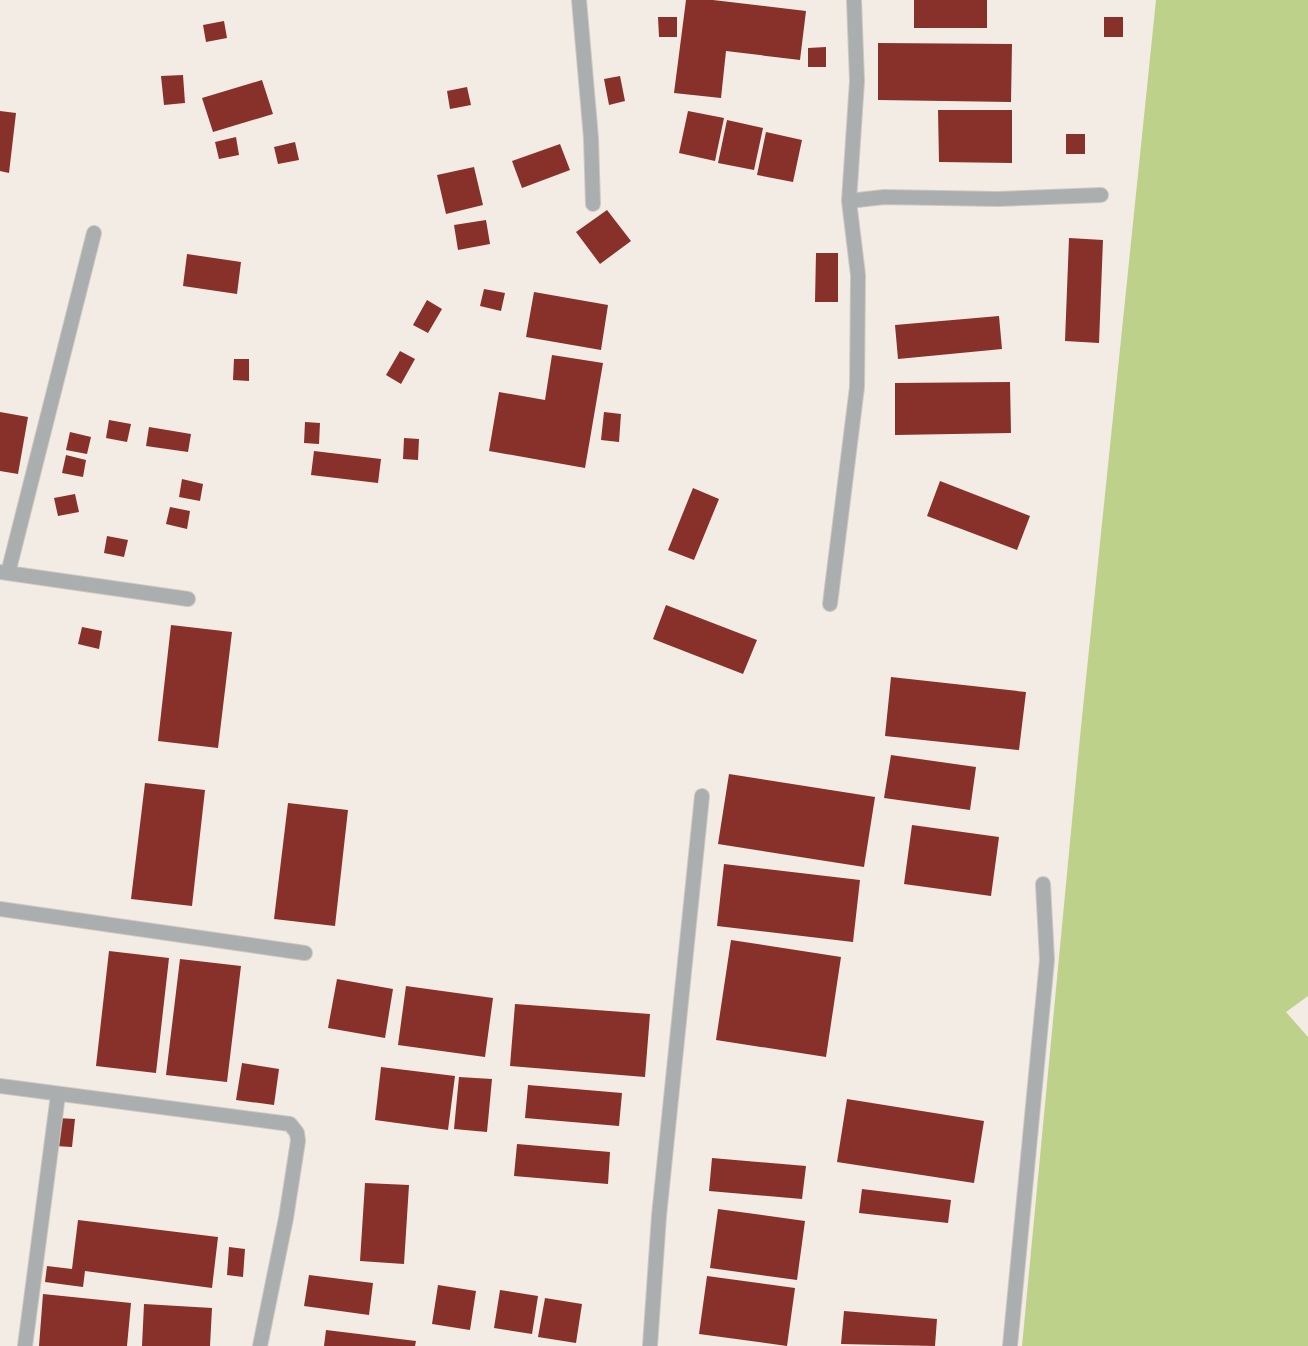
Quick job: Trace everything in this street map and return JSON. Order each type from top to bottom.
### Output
[{"type":"street","points":[[580,0],[591,138],[593,204]]},
{"type":"street","points":[[830,604],[857,388],[858,275],[849,201],[857,81],[854,0]]},
{"type":"street","points":[[849,201],[884,197],[998,199],[1101,195]]},
{"type":"street","points":[[94,233],[4,573],[188,599]]},
{"type":"street","points":[[650,1346],[659,1216],[702,796]]},
{"type":"street","points":[[1010,1346],[1044,1004],[1047,921],[1043,884]]},
{"type":"street","points":[[0,909],[305,953]]},
{"type":"street","points":[[0,1086],[290,1124],[297,1133],[298,1141],[286,1218],[260,1346]]},
{"type":"street","points":[[25,1346],[58,1095]]},
{"type":"green space","points":[[1156,0],[1308,0],[1308,996],[1286,1012],[1308,1037],[1308,1346],[1022,1346],[1080,737]]},
{"type":"building","points":[[686,0],[713,0],[806,11],[800,60],[726,51],[721,98],[674,93]]},
{"type":"building","points":[[914,0],[987,0],[987,28],[914,28]]},
{"type":"building","points":[[658,17],[677,17],[677,37],[659,37]]},
{"type":"building","points":[[1104,17],[1123,17],[1123,37],[1104,37]]},
{"type":"building","points":[[224,21],[227,38],[206,42],[203,25]]},
{"type":"building","points":[[878,43],[1012,44],[1011,102],[878,100]]},
{"type":"building","points":[[826,47],[826,67],[808,67],[808,48]]},
{"type":"building","points":[[183,75],[185,103],[164,105],[161,76]]},
{"type":"building","points":[[620,76],[625,101],[609,105],[604,79]]},
{"type":"building","points":[[262,80],[273,114],[213,132],[202,98]]},
{"type":"building","points":[[467,87],[471,105],[450,109],[447,91]]},
{"type":"building","points":[[938,110],[1012,110],[1012,163],[939,162]]},
{"type":"building","points":[[0,111],[16,113],[9,173],[0,171]]},
{"type":"building","points":[[688,111],[724,118],[715,161],[679,153]]},
{"type":"building","points":[[727,120],[763,128],[754,170],[718,163]]},
{"type":"building","points":[[766,132],[802,140],[793,182],[757,175]]},
{"type":"building","points":[[1066,134],[1085,134],[1085,154],[1066,154]]},
{"type":"building","points":[[236,137],[239,155],[219,159],[215,142]]},
{"type":"building","points":[[295,142],[299,160],[278,164],[274,147]]},
{"type":"building","points":[[560,144],[570,170],[522,188],[512,161]]},
{"type":"building","points":[[474,167],[483,205],[446,214],[437,175]]},
{"type":"building","points":[[607,210],[631,241],[600,264],[576,232]]},
{"type":"building","points":[[486,220],[490,244],[458,250],[454,225]]},
{"type":"building","points":[[1069,238],[1103,240],[1099,343],[1065,341]]},
{"type":"building","points":[[816,253],[838,253],[838,302],[815,302]]},
{"type":"building","points":[[187,254],[241,262],[237,294],[183,286]]},
{"type":"building","points":[[484,289],[505,293],[501,311],[480,306]]},
{"type":"building","points":[[534,292],[608,305],[601,350],[526,337]]},
{"type":"building","points":[[427,300],[442,309],[428,333],[413,325]]},
{"type":"building","points":[[999,316],[1002,349],[898,359],[895,325]]},
{"type":"building","points":[[400,351],[415,359],[401,384],[386,375]]},
{"type":"building","points":[[552,355],[603,363],[585,468],[489,451],[499,392],[545,400]]},
{"type":"building","points":[[234,359],[249,359],[249,381],[233,380]]},
{"type":"building","points":[[1010,382],[1011,433],[895,435],[895,383]]},
{"type":"building","points":[[0,412],[28,417],[18,474],[0,471]]},
{"type":"building","points":[[604,412],[621,414],[619,442],[601,440]]},
{"type":"building","points":[[109,420],[131,424],[127,442],[106,438]]},
{"type":"building","points":[[305,422],[320,423],[319,444],[304,443]]},
{"type":"building","points":[[149,427],[191,434],[188,452],[146,446]]},
{"type":"building","points":[[70,432],[91,437],[87,454],[66,450]]},
{"type":"building","points":[[404,438],[419,439],[418,460],[403,459]]},
{"type":"building","points":[[314,451],[381,459],[378,483],[311,475]]},
{"type":"building","points":[[66,455],[86,460],[83,477],[62,473]]},
{"type":"building","points":[[182,479],[203,484],[200,501],[179,497]]},
{"type":"building","points":[[940,481],[1030,516],[1017,550],[927,516]]},
{"type":"building","points":[[693,488],[719,499],[694,560],[668,550]]},
{"type":"building","points":[[75,494],[79,512],[58,516],[54,498]]},
{"type":"building","points":[[170,507],[190,511],[187,529],[166,524]]},
{"type":"building","points":[[107,536],[128,540],[124,557],[104,553]]},
{"type":"building","points":[[666,605],[757,640],[743,674],[653,639]]},
{"type":"building","points":[[171,625],[232,632],[218,748],[158,741]]},
{"type":"building","points":[[82,627],[102,631],[99,649],[78,644]]},
{"type":"building","points":[[891,677],[1026,692],[1019,750],[885,736]]},
{"type":"building","points":[[891,755],[976,767],[970,810],[884,798]]},
{"type":"building","points":[[729,774],[875,797],[864,867],[718,844]]},
{"type":"building","points":[[145,783],[205,790],[192,906],[131,899]]},
{"type":"building","points":[[288,803],[348,810],[335,926],[274,919]]},
{"type":"building","points":[[912,825],[999,837],[991,896],[904,884]]},
{"type":"building","points":[[724,864],[860,880],[853,942],[717,926]]},
{"type":"building","points":[[731,940],[841,957],[826,1057],[716,1040]]},
{"type":"building","points":[[109,951],[169,958],[156,1073],[96,1066]]},
{"type":"building","points":[[180,959],[241,966],[227,1082],[166,1075]]},
{"type":"building","points":[[337,979],[393,989],[385,1038],[328,1028]]},
{"type":"building","points":[[406,986],[493,998],[485,1057],[398,1045]]},
{"type":"building","points":[[515,1004],[650,1014],[645,1077],[510,1066]]},
{"type":"building","points":[[242,1063],[279,1069],[274,1105],[236,1100]]},
{"type":"building","points":[[381,1067],[455,1076],[448,1130],[375,1120]]},
{"type":"building","points":[[459,1077],[492,1079],[487,1132],[454,1129]]},
{"type":"building","points":[[528,1085],[622,1093],[619,1126],[525,1118]]},
{"type":"building","points":[[847,1099],[984,1121],[974,1183],[837,1162]]},
{"type":"building","points":[[58,1118],[75,1119],[72,1147],[55,1146]]},
{"type":"building","points":[[517,1144],[610,1152],[608,1184],[514,1176]]},
{"type":"building","points":[[712,1158],[806,1166],[802,1199],[709,1191]]},
{"type":"building","points":[[365,1183],[409,1185],[404,1264],[360,1261]]},
{"type":"building","points":[[862,1189],[951,1200],[948,1223],[859,1213]]},
{"type":"building","points":[[718,1209],[805,1221],[797,1280],[710,1268]]},
{"type":"building","points":[[78,1220],[218,1237],[212,1288],[85,1271],[83,1287],[45,1282],[47,1266],[72,1269]]},
{"type":"building","points":[[229,1247],[245,1249],[243,1277],[227,1275]]},
{"type":"building","points":[[309,1275],[373,1283],[369,1315],[304,1306]]},
{"type":"building","points":[[707,1276],[795,1288],[787,1346],[699,1334]]},
{"type":"building","points":[[438,1285],[476,1291],[470,1330],[432,1324]]},
{"type":"building","points":[[500,1290],[538,1296],[532,1334],[494,1328]]},
{"type":"building","points":[[43,1294],[131,1303],[127,1346],[39,1346]]},
{"type":"building","points":[[545,1298],[582,1304],[576,1343],[538,1337]]},
{"type":"building","points":[[144,1304],[212,1308],[210,1346],[142,1346]]},
{"type":"building","points":[[844,1311],[937,1319],[935,1346],[841,1344]]},
{"type":"building","points":[[326,1330],[416,1341],[415,1346],[324,1346]]}]
